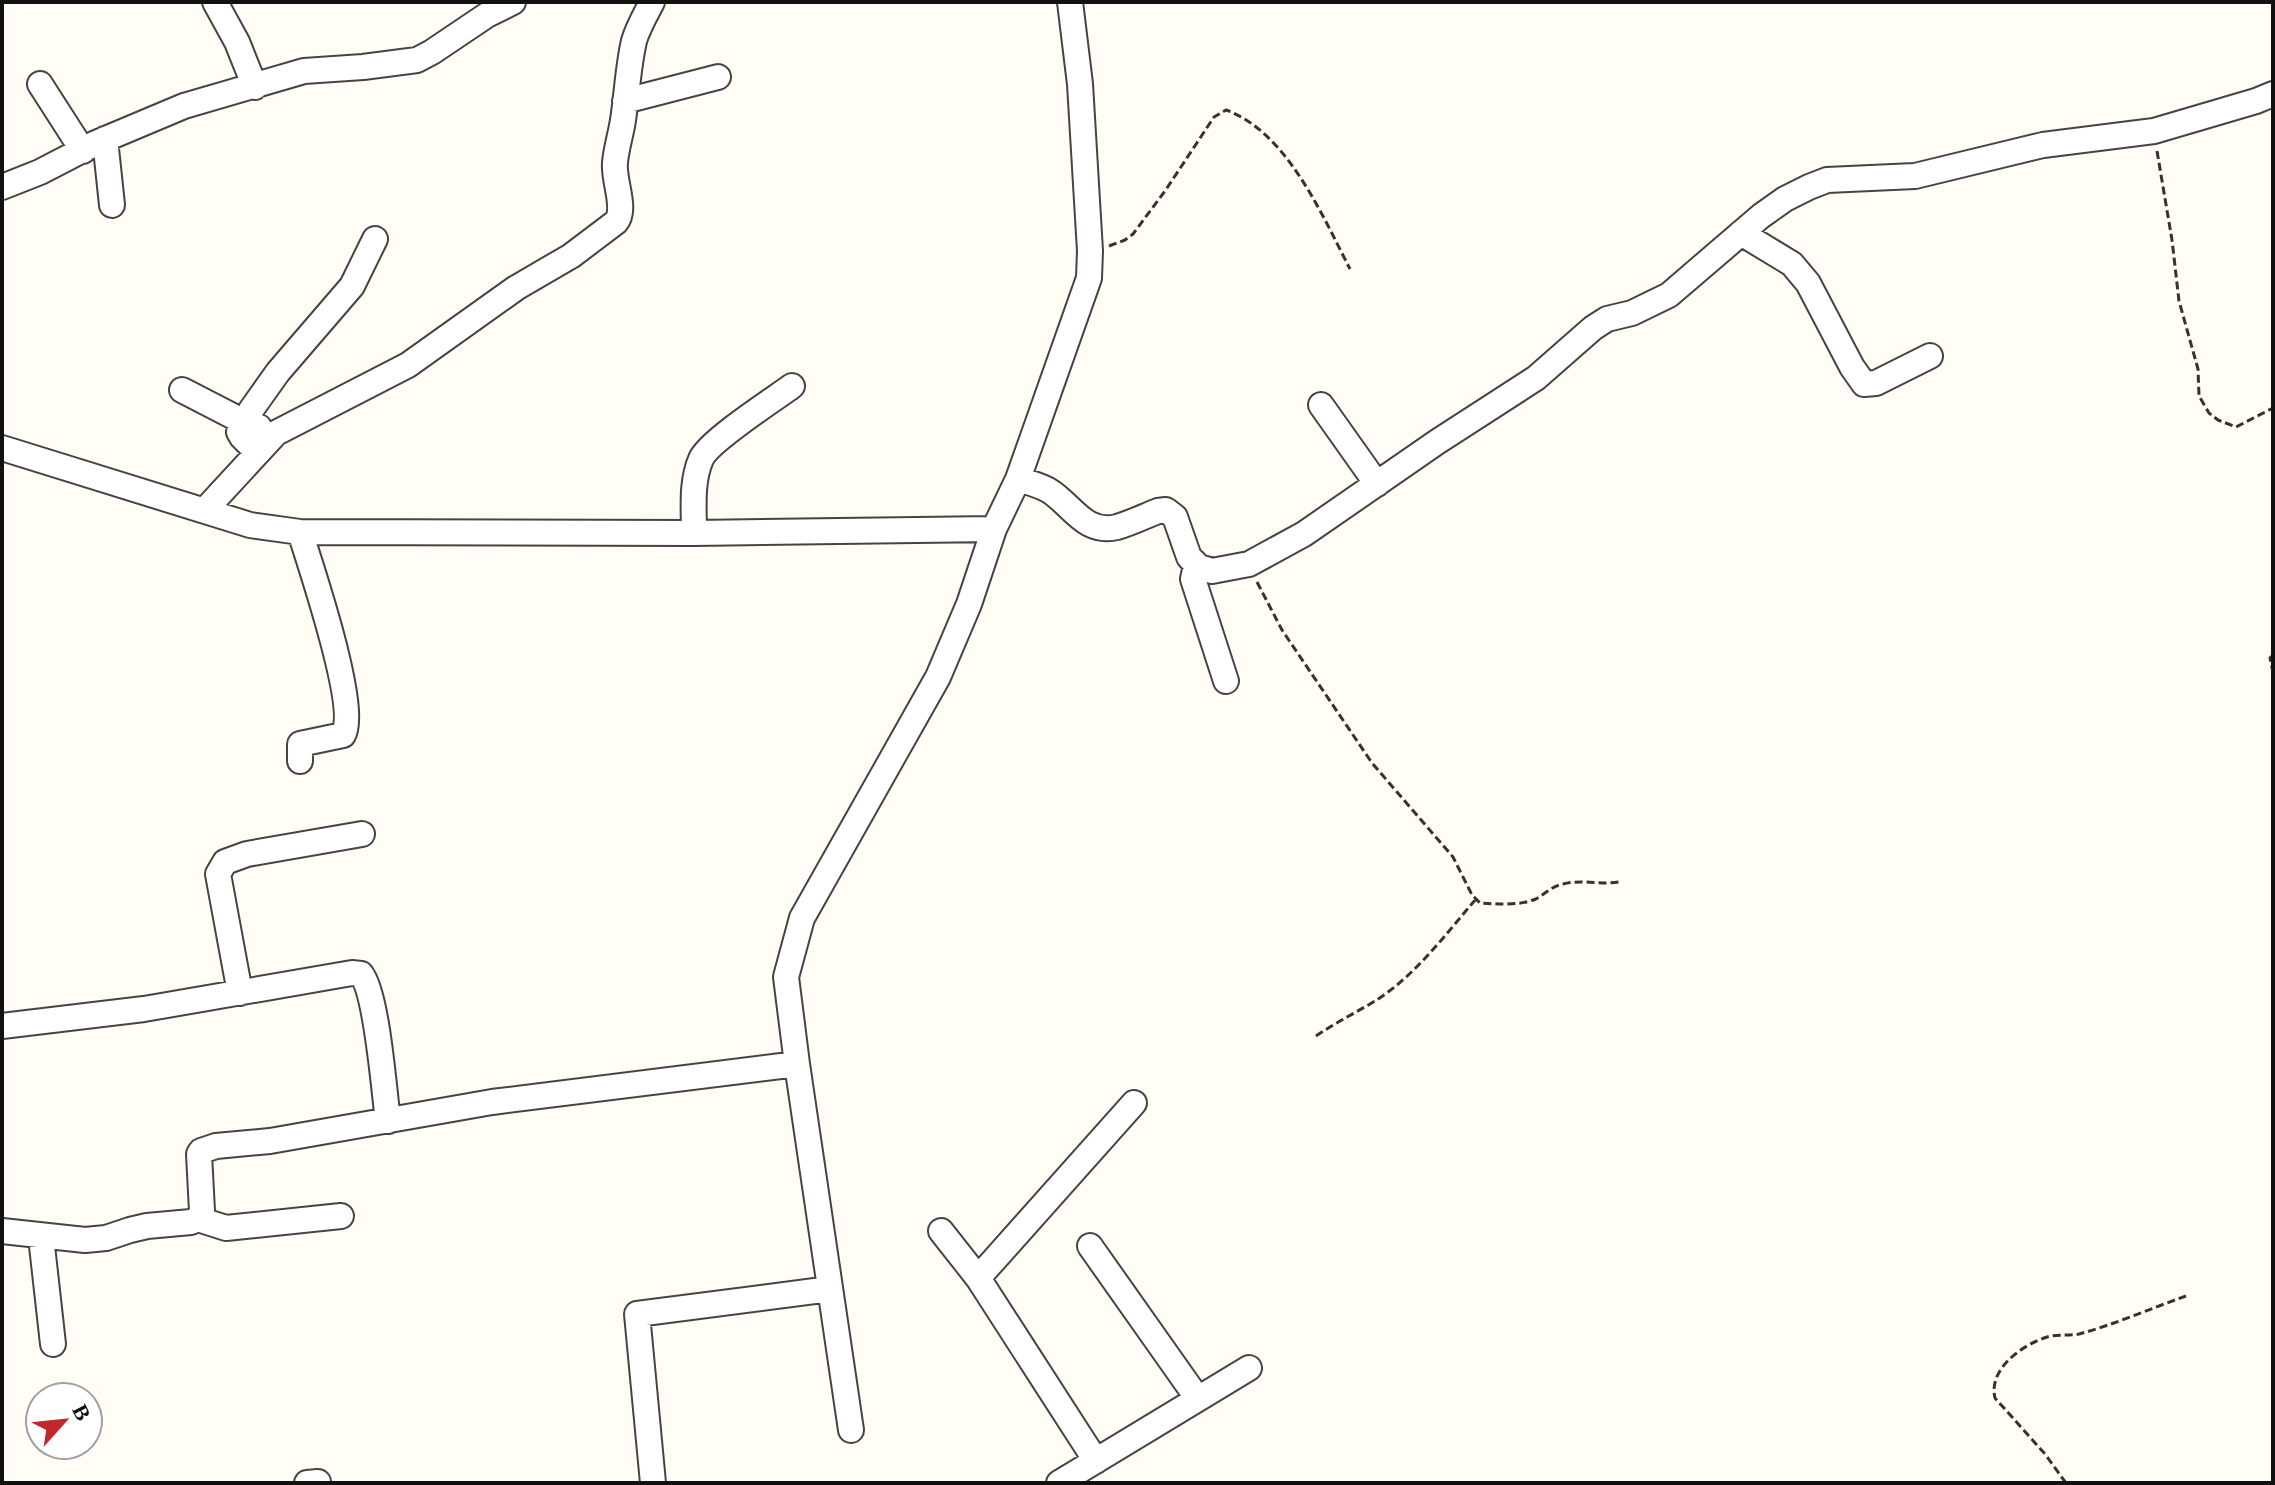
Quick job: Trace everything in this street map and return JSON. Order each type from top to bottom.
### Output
[{"type":"street","points":[[215,2],[237,42],[255,87]]},
{"type":"street","points":[[2,187],[184,106],[304,71],[417,60],[513,2]]},
{"type":"street","points":[[205,510],[276,433],[408,365],[516,288],[571,256],[616,222],[621,211],[615,182],[615,162],[635,39],[652,2]]},
{"type":"street","points":[[851,1430],[786,977],[802,918],[938,677],[969,604],[994,529],[1018,479],[1089,278],[1080,84],[1070,2]]},
{"type":"street","points":[[625,101],[718,77]]},
{"type":"street","points":[[40,84],[83,151]]},
{"type":"street","points":[[1018,479],[1046,489],[1092,526],[1114,528],[1166,510],[1178,522],[1189,557],[1196,565],[1212,571],[1249,564],[1304,534],[1536,378],[1607,319],[1632,313],[1669,295],[1785,199],[1827,180],[1915,176],[2043,145],[2154,131],[2273,94]]},
{"type":"street","points":[[105,139],[112,205]]},
{"type":"street","points":[[1741,233],[1792,264],[1800,273],[1864,384],[1876,383],[1930,356]]},
{"type":"street","points":[[257,452],[239,432],[244,422],[278,372],[352,286],[375,239]]},
{"type":"street","points":[[694,533],[694,480],[702,456],[740,423],[792,386]]},
{"type":"street","points":[[182,390],[244,422],[276,433]]},
{"type":"street","points":[[1321,405],[1377,484]]},
{"type":"street","points":[[2,448],[250,525],[300,532],[694,533],[994,529]]},
{"type":"street","points":[[300,532],[337,659],[347,723],[343,735],[300,744],[300,761]]},
{"type":"street","points":[[1196,565],[1193,579],[1226,681]]},
{"type":"street","points":[[240,993],[218,874],[225,862],[247,854],[362,834]]},
{"type":"street","points":[[2,1026],[144,1009],[352,973],[361,974],[373,1007],[388,1121]]},
{"type":"street","points":[[198,1219],[202,1211],[199,1154],[216,1146],[270,1141],[492,1102],[797,1064]]},
{"type":"street","points":[[978,1278],[1134,1103]]},
{"type":"street","points":[[2,1231],[85,1240],[198,1219],[226,1228],[341,1216]]},
{"type":"street","points":[[941,1231],[978,1278],[1096,1461]]},
{"type":"street","points":[[41,1237],[53,1344]]},
{"type":"street","points":[[1090,1246],[1198,1399]]},
{"type":"street","points":[[653,1483],[637,1314],[830,1289]]},
{"type":"street","points":[[1059,1483],[1249,1368]]},
{"type":"street","points":[[307,1483],[318,1482]]},
{"type":"path","points":[[1090,251],[1113,245],[1133,234],[1214,117],[1226,110],[1260,129],[1293,167],[1350,269]]},
{"type":"path","points":[[2154,131],[2179,301],[2198,369],[2199,396],[2209,413],[2236,427],[2273,408]]},
{"type":"path","points":[[1249,564],[1282,630],[1317,683],[1372,763],[1453,857],[1472,895],[1480,903],[1523,903],[1566,883],[1619,882]]},
{"type":"path","points":[[2273,655],[2270,658],[2273,672]]},
{"type":"path","points":[[1316,1036],[1376,1000],[1409,974],[1476,899]]},
{"type":"path","points":[[2066,1483],[2045,1454],[1995,1398],[1993,1387],[1997,1376],[2014,1355],[2036,1341],[2051,1336],[2077,1334],[2186,1296]]}]
